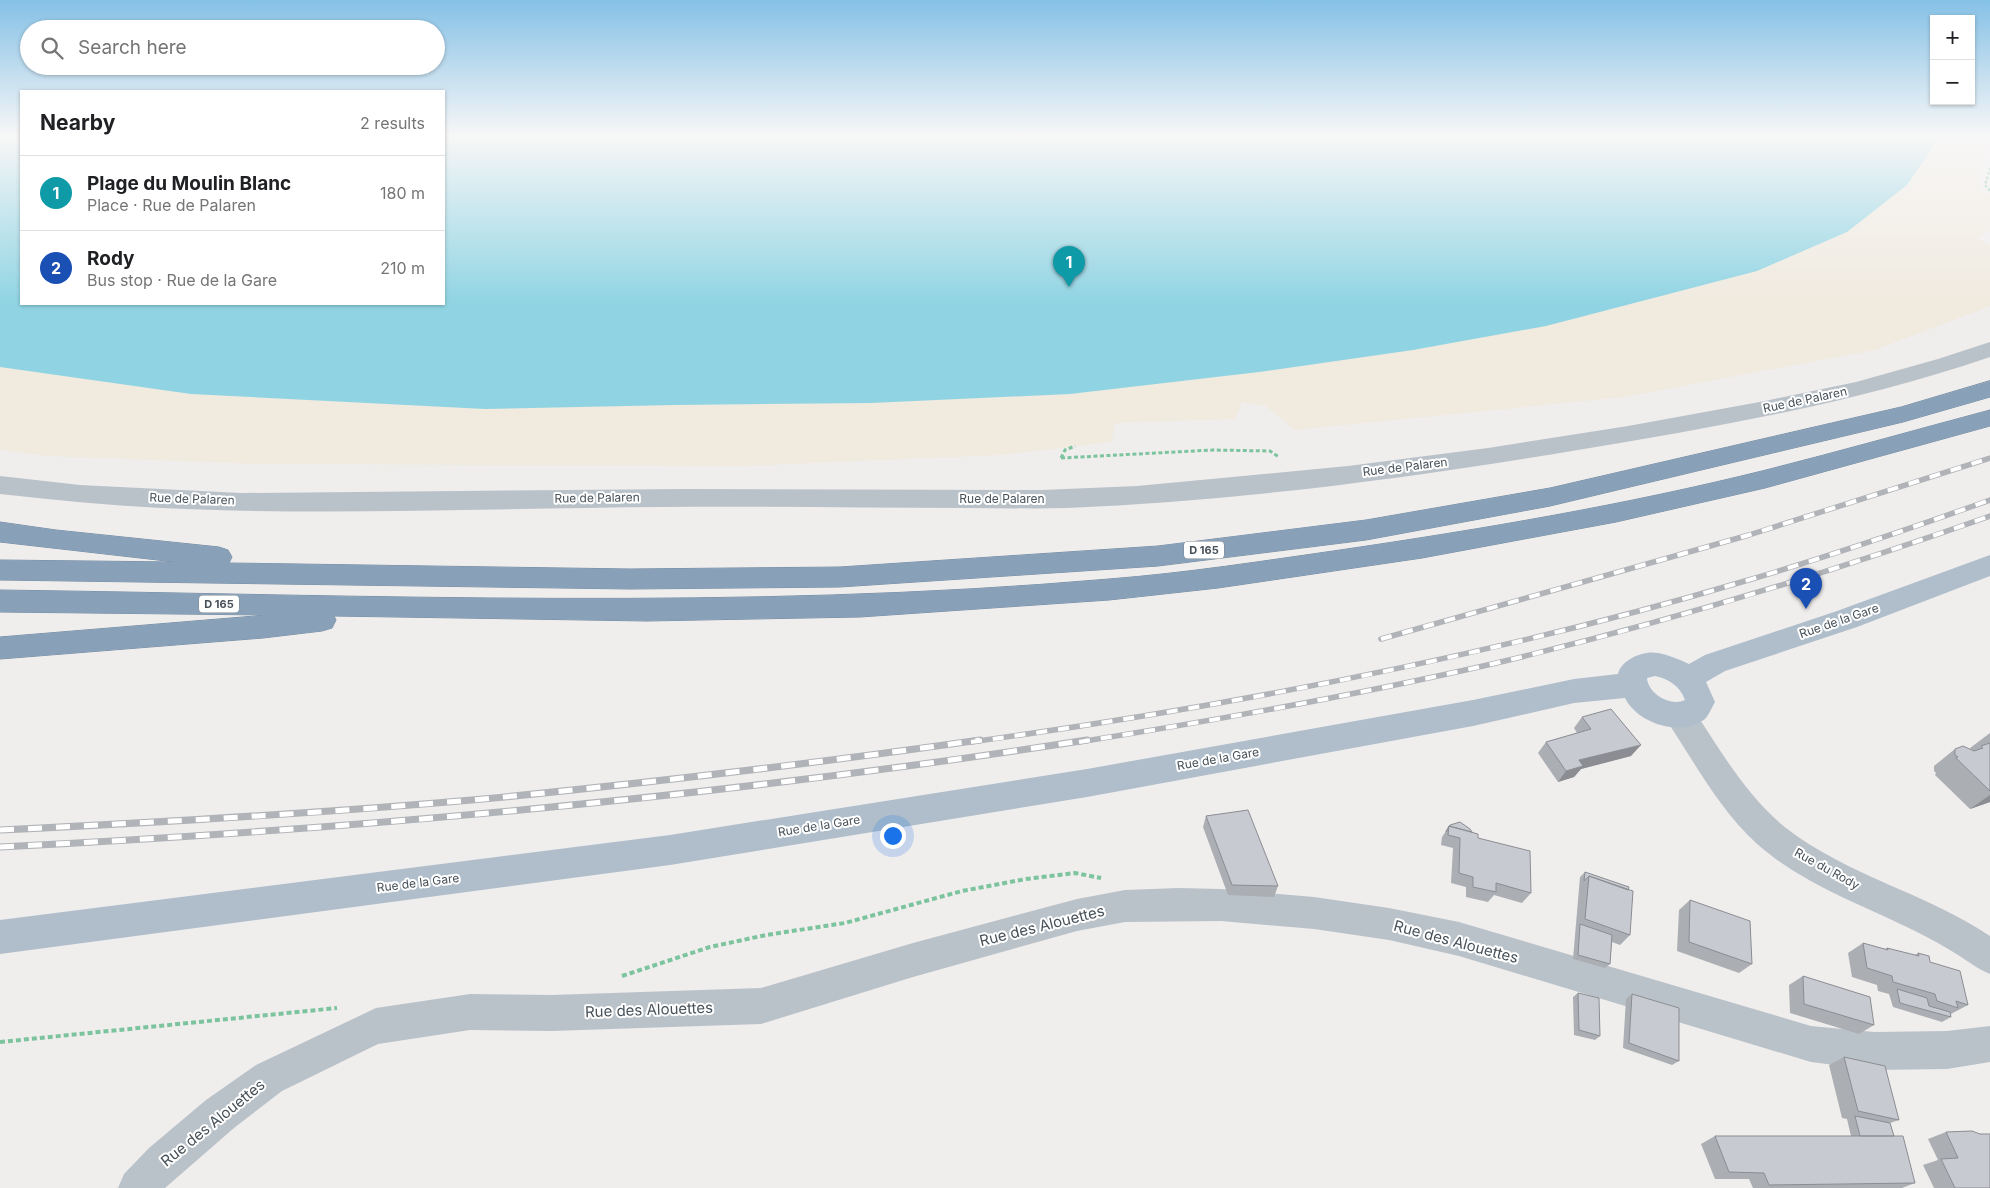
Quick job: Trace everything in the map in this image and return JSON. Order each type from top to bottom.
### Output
[{"type":"highway","name":"D 165","points":[[0,570],[630,579],[840,577],[1158,556],[1366,530],[1550,497],[1903,414],[1990,389]]},
{"type":"highway","name":"D 165","points":[[0,601],[647,610],[860,606],[1109,590],[1218,578],[1422,548],[1616,513],[1765,479],[1990,418]]},
{"type":"highway","points":[[0,532],[56,540],[402,576]]},
{"type":"highway","points":[[0,648],[262,627],[438,607]]},
{"type":"main road","name":"Rue de la Gare","points":[[1688,678],[1715,663],[1847,619],[1990,565]]},
{"type":"main road","points":[[1655,664],[1675,669],[1688,678],[1698,690],[1700,702],[1694,711],[1680,715],[1666,714],[1651,706],[1640,696],[1633,685],[1632,673],[1641,667],[1655,664]]},
{"type":"main road","name":"Rue de la Gare","points":[[0,937],[670,850],[1087,783],[1473,713],[1574,691],[1633,685]]},
{"type":"street","name":"Rue de Palaren","points":[[0,485],[46,491],[161,499],[291,502],[651,498],[1054,499],[1236,488],[1552,446],[1712,419],[1860,388],[1990,349]]},
{"type":"street","name":"Rue du Rody","points":[[1680,715],[1738,800],[1769,832],[1820,868],[1866,891],[1924,916],[1968,940],[1990,957]]},
{"type":"street","name":"Rue des Alouettes","points":[[138,1188],[163,1162],[220,1114],[269,1078],[376,1026],[470,1012],[552,1013],[761,1006],[913,960],[1077,915],[1125,906],[1178,904],[1314,913],[1389,924],[1442,935],[1811,1044],[1874,1051],[1947,1050],[1990,1044]]},
{"type":"path","points":[[1075,446],[1065,450],[1061,458],[1213,450],[1270,452],[1319,478]]},
{"type":"path","points":[[619,977],[710,947],[845,923],[962,891],[1026,879],[1075,873],[1103,878]]},
{"type":"path","points":[[0,1042],[332,1007],[357,1012],[376,1026]]},
{"type":"sand","points":[[0,192],[4,192],[20,305],[445,304],[1226,192],[1986,192],[1990,195],[1990,230],[1977,238],[1990,245],[1990,306],[1875,350],[1625,397],[1295,430],[1266,406],[1242,402],[1235,419],[1116,423],[1111,442],[1000,455],[742,466],[256,464],[48,456],[0,450]]},
{"type":"water","points":[[0,192],[20,192],[20,305],[445,305],[445,192],[1898,192],[1847,232],[1757,271],[1546,326],[1413,350],[1259,372],[1070,394],[871,403],[485,409],[191,394],[0,367]]},
{"type":"building","points":[[1611,709],[1641,745],[1579,760],[1583,766],[1566,771],[1546,742],[1591,729],[1582,717]]},
{"type":"building","points":[[1990,743],[1990,791],[1956,758],[1958,757],[1955,755],[1955,749],[1963,746],[1974,751]]},
{"type":"building","points":[[1248,810],[1278,886],[1232,885],[1206,816]]},
{"type":"building","points":[[1460,822],[1472,832],[1449,826]]},
{"type":"building","points":[[1449,826],[1478,834],[1478,838],[1530,851],[1531,893],[1496,883],[1496,892],[1473,887],[1473,877],[1459,873],[1460,838],[1448,835]]},
{"type":"building","points":[[1585,872],[1629,887],[1628,890],[1589,876],[1584,881]]},
{"type":"building","points":[[1589,876],[1633,891],[1630,935],[1585,919]]},
{"type":"building","points":[[1690,900],[1750,921],[1752,964],[1689,942]]},
{"type":"building","points":[[1580,924],[1612,935],[1610,964],[1578,955]]},
{"type":"building","points":[[1863,943],[1888,950],[1887,948],[1919,956],[1918,953],[1929,956],[1930,962],[1960,971],[1968,1005],[1956,1001],[1958,1008],[1937,1001],[1935,994],[1893,982],[1892,976],[1867,968]]},
{"type":"building","points":[[1803,976],[1870,997],[1874,1025],[1804,1004]]},
{"type":"building","points":[[1897,989],[1927,998],[1929,1006],[1950,1012],[1951,1017],[1900,1003]]},
{"type":"building","points":[[1578,993],[1599,998],[1600,1036],[1579,1030]]},
{"type":"building","points":[[1632,994],[1679,1008],[1679,1061],[1629,1043]]},
{"type":"building","points":[[1844,1057],[1885,1066],[1899,1120],[1858,1111]]},
{"type":"building","points":[[1855,1116],[1890,1123],[1894,1136],[1860,1136]]},
{"type":"building","points":[[1972,1131],[1980,1134],[1990,1134],[1990,1188],[1955,1188],[1941,1159],[1958,1158],[1946,1132]]},
{"type":"building","points":[[1715,1136],[1903,1136],[1915,1183],[1769,1185],[1764,1173],[1729,1172]]},
{"type":"railway","points":[[1381,639],[1749,535],[1990,458]]},
{"type":"railway","points":[[971,742],[1069,728],[1264,695],[1361,676],[1554,633],[1776,572],[1990,500]]},
{"type":"railway","points":[[1079,742],[1338,697],[1555,649],[1743,597],[1867,558],[1990,516]]},
{"type":"railway","points":[[0,830],[247,817],[494,798],[737,772],[980,740]]},
{"type":"railway","points":[[0,847],[273,831],[545,808],[816,778],[1087,740]]},
{"type":"place","name":"Plage du Moulin Blanc","points":[[1069,287]]},
{"type":"place","name":"Rody","points":[[1806,609]]}]
